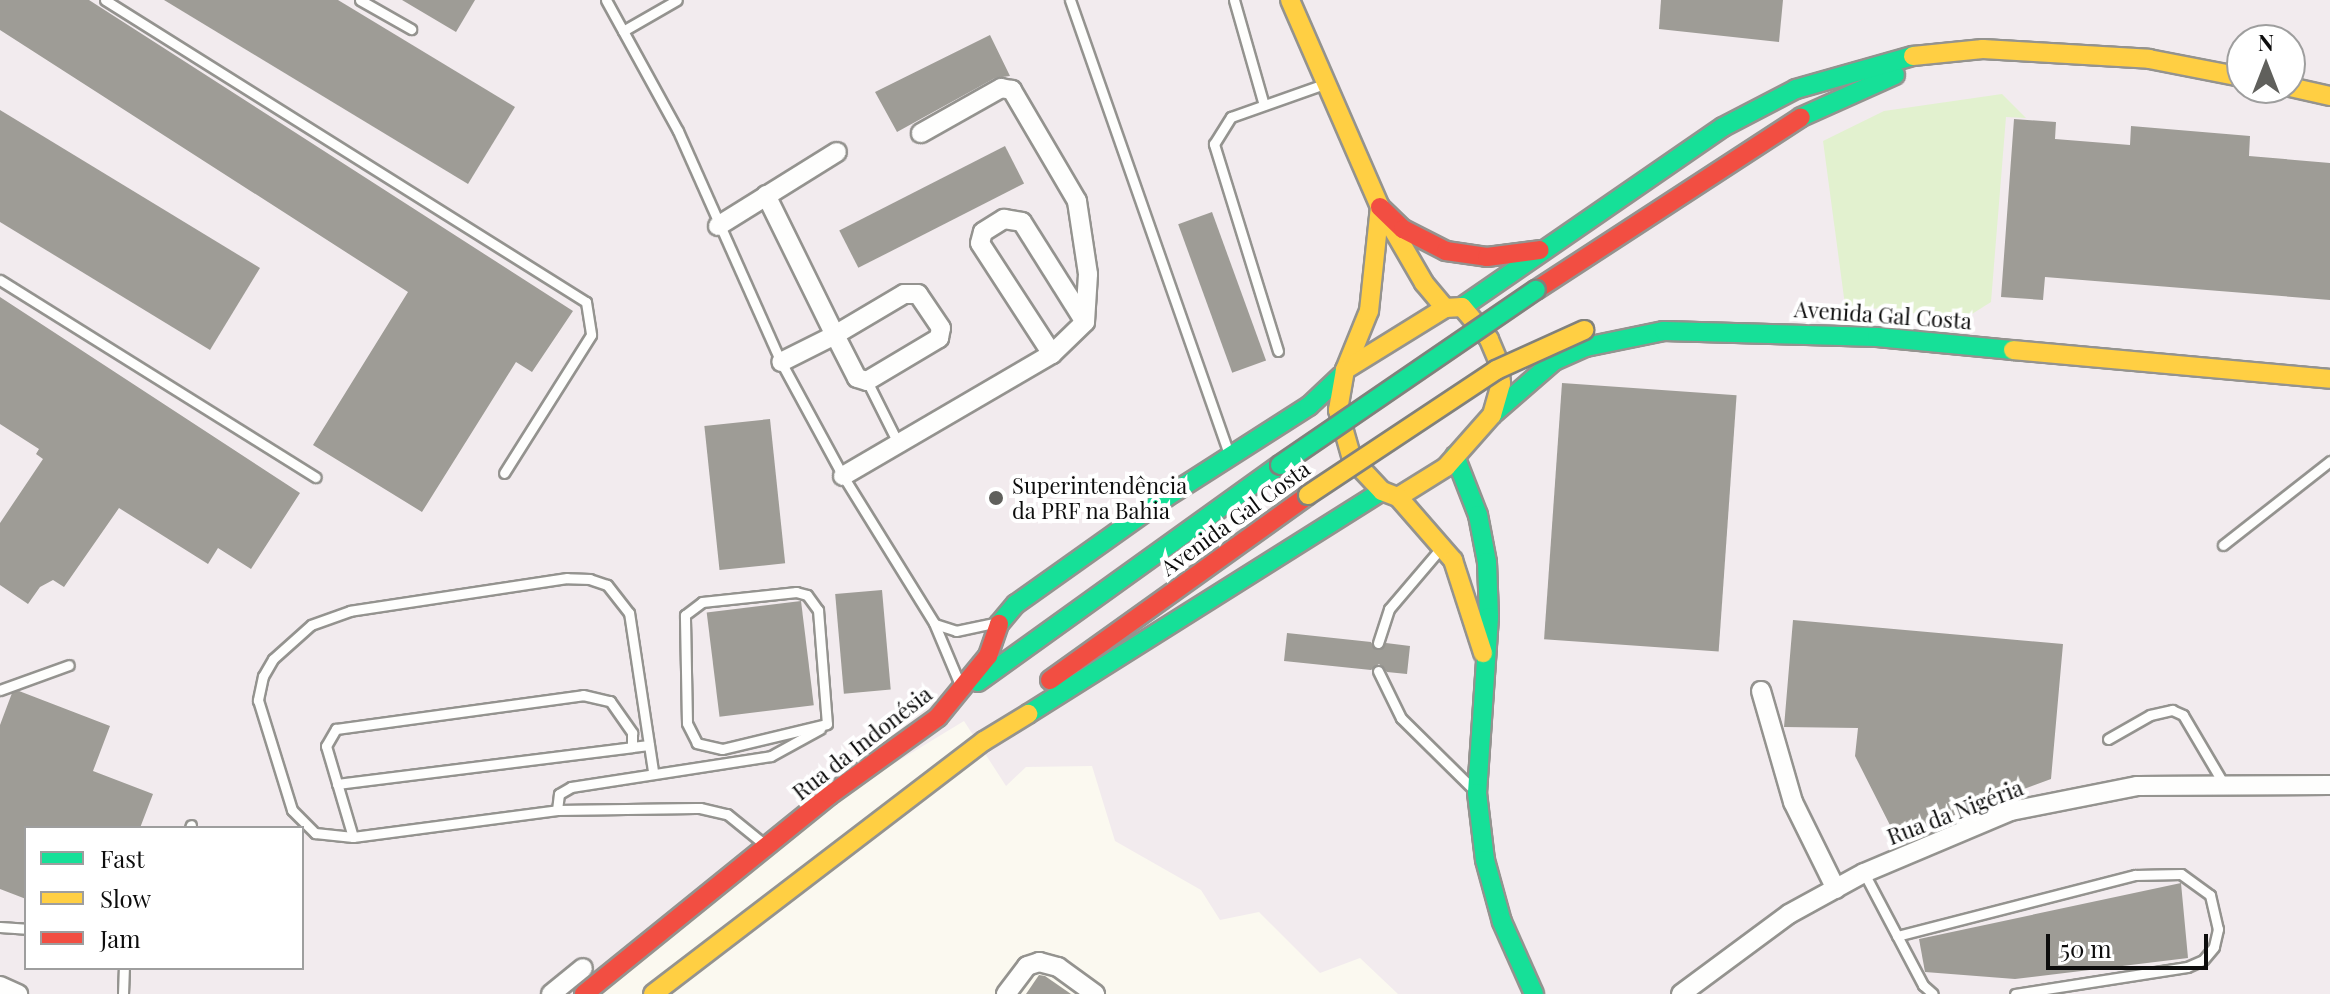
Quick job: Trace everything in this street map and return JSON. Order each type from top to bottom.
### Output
[{"type":"main road","points":[[1290,0],[1380,207],[1424,283],[1489,339],[1499,363],[1501,383],[1492,415]]},
{"type":"main road","points":[[1000,620],[1066,568],[1309,406],[1343,373],[1546,249],[1723,127],[1796,89],[1866,66],[1953,52],[2065,51],[2149,59],[2226,74]]},
{"type":"main road","points":[[963,692],[1280,465],[1783,125],[1953,52]]},
{"type":"main road","points":[[2306,91],[2330,96]]},
{"type":"main road","points":[[1380,207],[1403,229],[1446,251],[1487,257],[1546,249]]},
{"type":"main road","points":[[1380,207],[1369,311],[1343,373],[1338,410],[1344,443],[1390,494],[1443,545],[1462,581],[1483,653]]},
{"type":"main road","name":"Avenida Gal Costa","points":[[984,741],[1014,707],[1060,672],[1308,495],[1496,370],[1584,330],[1692,313],[1838,319],[1930,330],[1990,347]]},
{"type":"main road","name":"Avenida Gal Costa","points":[[984,741],[1390,494],[1426,484],[1492,415],[1554,361],[1586,347],[1650,333],[1786,331],[2330,379]]},
{"type":"main road","points":[[1455,456],[1478,515],[1487,562],[1489,617],[1483,653],[1477,793],[1485,860],[1502,922],[1534,994]]},
{"type":"main road","name":"Rua da Indonésia","points":[[584,994],[963,692],[988,656],[1000,620]]},
{"type":"main road","points":[[653,994],[984,741]]},
{"type":"street","points":[[843,476],[1052,354],[1085,322],[1088,274],[1077,201],[1012,90],[1001,88],[921,133]]},
{"type":"street","points":[[718,226],[837,152]]},
{"type":"street","points":[[766,195],[835,335],[857,378],[867,381],[939,338],[938,321],[918,294],[904,294],[835,335],[781,362]]},
{"type":"street","points":[[1052,354],[980,243],[983,232],[1004,219],[1022,222],[1085,322]]},
{"type":"street","points":[[1761,691],[1793,802],[1836,889]]},
{"type":"street","name":"Rua da Nigéria","points":[[1681,994],[1789,914],[1864,873],[2011,811],[2137,786],[2223,783],[2330,785]]},
{"type":"street","points":[[1006,994],[1027,966],[1048,962],[1095,994]]},
{"type":"street","points":[[551,994],[583,968]]},
{"type":"street","points":[[0,986],[18,994]]},
{"type":"lane","points":[[105,0],[586,302],[591,335],[504,473]]},
{"type":"lane","points":[[360,0],[411,29]]},
{"type":"lane","points":[[606,0],[678,131],[781,362],[843,476],[934,623],[963,692]]},
{"type":"lane","points":[[623,31],[677,0]]},
{"type":"lane","points":[[1070,0],[1230,458]]},
{"type":"lane","points":[[1234,0],[1264,105]]},
{"type":"lane","points":[[1278,351],[1214,144],[1231,117],[1327,83]]},
{"type":"lane","points":[[0,280],[315,477]]},
{"type":"lane","points":[[867,381],[898,443]]},
{"type":"lane","points":[[2223,545],[2330,461]]},
{"type":"lane","points":[[1378,643],[1389,609],[1443,545]]},
{"type":"lane","points":[[302,826],[292,810],[258,700],[263,676],[291,641],[311,625],[350,611],[567,578],[607,585],[629,613],[653,771]]},
{"type":"lane","points":[[807,595],[818,610],[827,724],[722,749],[697,743],[687,723],[685,615],[702,602],[807,595]]},
{"type":"lane","points":[[934,623],[956,631],[1000,620]]},
{"type":"lane","points":[[0,690],[69,665]]},
{"type":"lane","points":[[1378,671],[1401,718],[1477,793]]},
{"type":"lane","points":[[353,837],[326,746],[336,729],[583,695],[610,701],[620,709],[632,747]]},
{"type":"lane","points":[[2108,739],[2150,715],[2172,710],[2183,715],[2223,783]]},
{"type":"lane","points":[[557,810],[559,794],[571,787],[653,771],[771,756],[827,724]]},
{"type":"lane","points":[[337,784],[649,745]]},
{"type":"lane","points":[[304,827],[315,833],[353,837],[557,810],[710,809],[727,814],[769,849]]},
{"type":"lane","points":[[1864,873],[1897,936],[1933,994]]},
{"type":"lane","points":[[1897,936],[2135,875],[2181,874],[2210,895],[2218,929],[2214,947],[2203,960],[2187,967],[2015,994]]},
{"type":"lane","points":[[0,927],[24,929]]},
{"type":"lane","points":[[123,994],[127,970]]},
{"type":"shaded area","points":[[0,0],[2330,0],[2330,994],[1398,994],[1360,958],[1320,973],[1259,912],[1220,920],[1201,890],[1115,841],[1092,766],[1026,767],[1006,786],[964,721],[755,848],[577,994],[0,994]]},
{"type":"green space","points":[[2002,94],[2026,118],[2006,117],[1991,302],[1964,319],[1845,305],[1823,141],[1884,111]]},
{"type":"building","points":[[0,0],[89,0],[573,311],[532,372],[516,362],[422,512],[313,445],[408,292],[0,30]]},
{"type":"building","points":[[164,0],[338,0],[515,107],[468,184]]},
{"type":"building","points":[[402,0],[475,0],[456,32]]},
{"type":"building","points":[[1661,0],[1783,0],[1779,42],[1659,29]]},
{"type":"building","points":[[990,35],[1010,76],[995,78],[897,132],[875,92]]},
{"type":"building","points":[[0,110],[260,268],[210,350],[0,222]]},
{"type":"building","points":[[2014,119],[2056,122],[2055,139],[2130,145],[2131,126],[2250,136],[2249,156],[2330,163],[2330,300],[2045,277],[2043,300],[2001,297]]},
{"type":"building","points":[[1005,146],[1024,183],[858,268],[839,230]]},
{"type":"building","points":[[1212,212],[1266,360],[1232,373],[1178,224]]},
{"type":"building","points":[[0,297],[300,493],[251,569],[218,548],[208,564],[119,508],[64,587],[53,580],[40,587],[28,604],[0,585],[0,523],[43,459],[36,454],[39,449],[0,424]]},
{"type":"building","points":[[1562,383],[1737,395],[1719,652],[1544,639]]},
{"type":"building","points":[[770,419],[785,563],[720,570],[704,426]]},
{"type":"building","points":[[882,590],[891,690],[844,694],[835,594]]},
{"type":"building","points":[[801,601],[814,705],[720,717],[707,613]]},
{"type":"building","points":[[1793,620],[2063,644],[2051,779],[1952,816],[1954,822],[1899,843],[1855,756],[1858,728],[1784,727]]},
{"type":"building","points":[[1287,633],[1371,642],[1376,650],[1386,643],[1410,646],[1407,674],[1387,672],[1379,664],[1371,670],[1284,661]]},
{"type":"building","points":[[19,691],[110,726],[93,771],[153,794],[141,826],[24,826],[24,898],[0,889],[0,725],[12,693]]},
{"type":"building","points":[[2181,883],[2188,958],[2015,979],[1925,972],[1919,939]]},
{"type":"building","points":[[1039,975],[1045,976],[1071,994],[1026,994]]},
{"type":"traffic: fast","points":[[1462,307],[1723,127],[1796,89],[1913,56]]},
{"type":"traffic: fast","points":[[1801,117],[1895,75]]},
{"type":"traffic: fast","points":[[1280,465],[1536,290]]},
{"type":"traffic: fast","points":[[1492,415],[1554,361],[1586,347],[1664,331],[1877,337],[2013,350]]},
{"type":"traffic: fast","points":[[999,624],[1016,604],[1165,498],[1309,406],[1341,376]]},
{"type":"traffic: fast","points":[[1455,456],[1478,515],[1487,562],[1489,617],[1477,793],[1485,860],[1502,922],[1534,994]]},
{"type":"traffic: fast","points":[[978,682],[1280,465]]},
{"type":"traffic: fast","points":[[1028,714],[1382,491]]},
{"type":"traffic: slow","points":[[1290,0],[1380,207],[1424,283],[1445,308]]},
{"type":"traffic: slow","points":[[1913,56],[1983,49],[2149,59],[2226,74]]},
{"type":"traffic: slow","points":[[2306,91],[2330,96]]},
{"type":"traffic: slow","points":[[1345,370],[1369,311],[1380,207]]},
{"type":"traffic: slow","points":[[1398,497],[1446,467],[1492,415],[1501,383],[1499,363],[1489,339],[1462,307],[1445,308],[1345,370],[1338,410],[1352,459],[1382,491],[1398,497],[1453,560],[1483,653]]},
{"type":"traffic: slow","points":[[1308,495],[1496,370],[1584,330]]},
{"type":"traffic: slow","points":[[2013,350],[2330,379]]},
{"type":"traffic: slow","points":[[653,994],[984,741],[1028,714]]},
{"type":"traffic: jam","points":[[1536,290],[1801,117]]},
{"type":"traffic: jam","points":[[1380,207],[1403,229],[1446,251],[1487,257],[1540,250]]},
{"type":"traffic: jam","points":[[1050,680],[1308,495]]},
{"type":"traffic: jam","points":[[584,994],[830,795],[938,717],[988,656],[999,624]]},
{"type":"place","name":"Superintendência da PRF na Bahia","points":[[996,498]]}]
